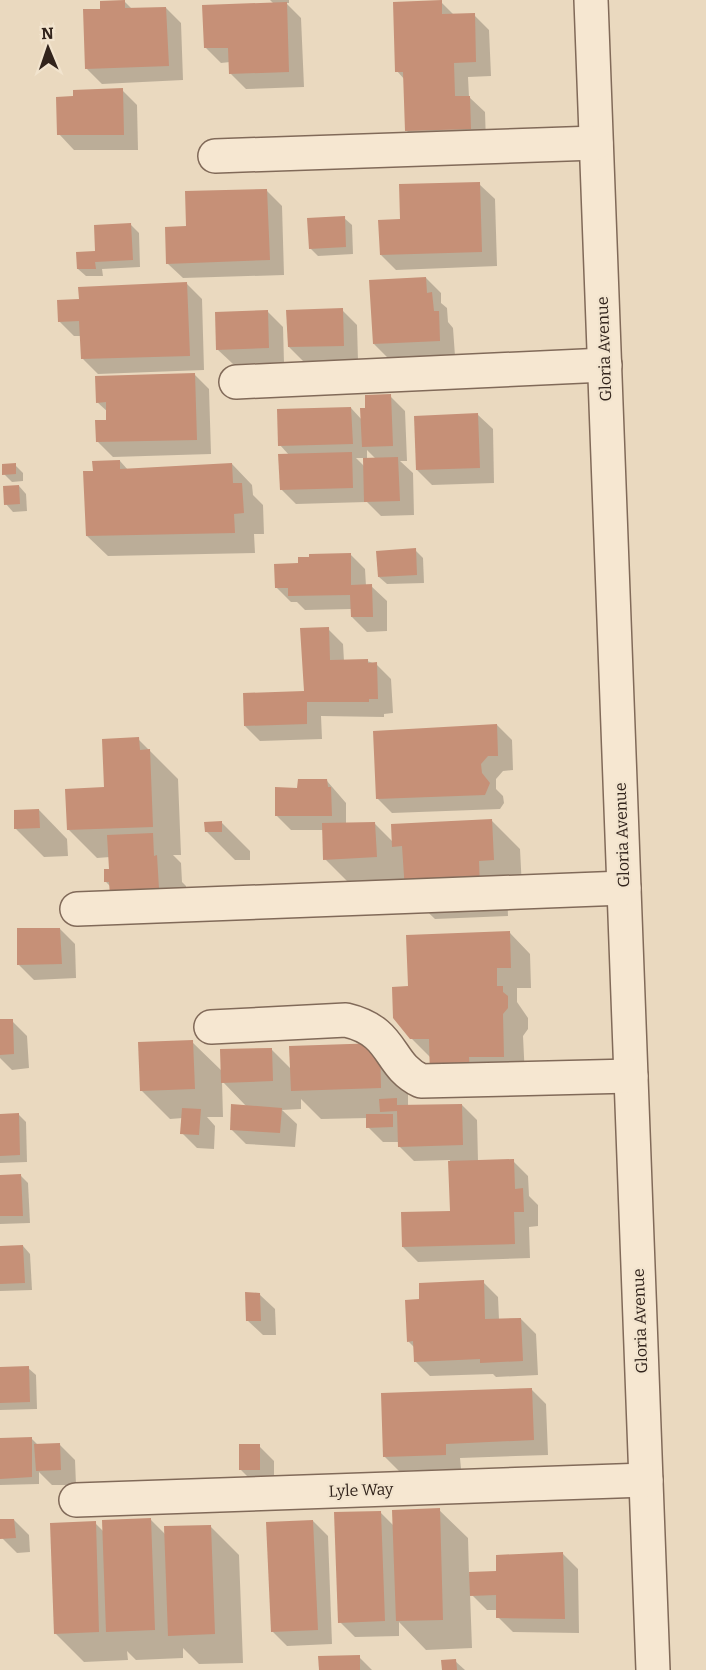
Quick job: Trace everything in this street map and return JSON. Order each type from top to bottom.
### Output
[{"type":"street","name":"Gloria Avenue","points":[[591,0],[653,1670]]},
{"type":"street","points":[[215,156],[596,142]]},
{"type":"street","points":[[236,382],[605,365]]},
{"type":"street","points":[[77,909],[624,888]]},
{"type":"street","points":[[211,1027],[346,1020],[366,1025],[388,1043],[406,1074],[421,1081],[631,1076]]},
{"type":"street","name":"Lyle Way","points":[[76,1500],[646,1480]]},
{"type":"building","points":[[125,0],[125,8],[166,7],[169,66],[85,69],[83,9],[100,9],[100,1]]},
{"type":"building","points":[[442,0],[442,14],[475,13],[476,62],[454,63],[455,96],[470,96],[471,129],[405,131],[403,72],[395,72],[393,2]]},
{"type":"building","points":[[287,2],[289,72],[229,74],[228,48],[204,48],[202,5]]},
{"type":"building","points":[[123,88],[124,135],[57,135],[56,97],[73,96],[73,90]]},
{"type":"building","points":[[480,182],[482,252],[380,255],[378,220],[400,219],[399,184]]},
{"type":"building","points":[[267,189],[270,260],[166,264],[165,227],[186,226],[185,191]]},
{"type":"building","points":[[345,216],[346,247],[309,249],[307,218]]},
{"type":"building","points":[[131,223],[133,260],[95,262],[96,269],[77,269],[76,252],[95,251],[94,225]]},
{"type":"building","points":[[426,277],[427,293],[432,292],[434,311],[439,311],[440,341],[373,344],[369,280]]},
{"type":"building","points":[[187,282],[190,356],[81,359],[79,321],[58,322],[57,300],[79,299],[78,287]]},
{"type":"building","points":[[343,308],[344,346],[288,347],[286,310]]},
{"type":"building","points":[[268,310],[269,348],[216,350],[215,312]]},
{"type":"building","points":[[195,373],[197,440],[96,442],[95,420],[106,420],[106,402],[96,403],[95,376]]},
{"type":"building","points":[[391,394],[393,446],[362,447],[360,408],[365,408],[365,395]]},
{"type":"building","points":[[351,407],[353,444],[278,446],[277,409]]},
{"type":"building","points":[[478,413],[480,468],[416,470],[414,416]]},
{"type":"building","points":[[352,452],[353,488],[280,490],[278,454]]},
{"type":"building","points":[[398,457],[400,501],[364,502],[363,458]]},
{"type":"building","points":[[120,460],[120,469],[232,463],[233,483],[242,483],[244,513],[234,514],[235,533],[86,536],[83,471],[93,471],[92,461]]},
{"type":"building","points":[[16,463],[16,474],[2,475],[2,464]]},
{"type":"building","points":[[19,485],[20,504],[4,505],[3,486]]},
{"type":"building","points":[[416,548],[417,575],[378,577],[376,551]]},
{"type":"building","points":[[351,553],[351,585],[372,584],[373,617],[351,617],[350,595],[288,596],[288,588],[275,588],[274,564],[298,563],[298,557],[309,557],[309,554]]},
{"type":"building","points":[[329,627],[330,660],[368,659],[368,663],[377,662],[378,699],[369,699],[369,702],[307,702],[307,724],[244,726],[243,693],[304,691],[300,628]]},
{"type":"building","points":[[497,724],[498,756],[488,756],[481,764],[482,773],[490,783],[485,795],[376,799],[373,731]]},
{"type":"building","points":[[139,737],[140,750],[150,749],[153,827],[67,830],[65,789],[104,787],[102,739]]},
{"type":"building","points":[[298,779],[327,779],[328,787],[331,787],[332,816],[275,816],[275,787],[297,788]]},
{"type":"building","points":[[39,809],[40,828],[14,829],[14,810]]},
{"type":"building","points":[[492,819],[494,860],[479,861],[480,888],[405,891],[402,846],[392,847],[391,824]]},
{"type":"building","points":[[222,821],[222,832],[205,832],[204,822]]},
{"type":"building","points":[[375,822],[377,857],[323,860],[322,823]]},
{"type":"building","points":[[153,833],[159,889],[154,889],[154,893],[110,895],[109,882],[104,882],[104,869],[109,869],[107,835]]},
{"type":"building","points":[[17,928],[60,928],[62,964],[17,965]]},
{"type":"building","points":[[510,931],[511,968],[497,968],[497,986],[503,986],[503,992],[508,996],[508,1008],[503,1014],[504,1057],[469,1057],[470,1074],[430,1076],[429,1039],[410,1039],[393,1018],[392,987],[408,986],[406,935]]},
{"type":"building","points":[[0,1019],[13,1019],[14,1054],[0,1055]]},
{"type":"building","points":[[193,1040],[195,1089],[140,1091],[138,1042]]},
{"type":"building","points":[[380,1043],[381,1088],[291,1091],[289,1046]]},
{"type":"building","points":[[272,1048],[273,1081],[221,1083],[220,1049]]},
{"type":"building","points":[[397,1098],[397,1105],[462,1104],[463,1145],[398,1147],[397,1111],[380,1112],[379,1099]]},
{"type":"building","points":[[231,1104],[282,1108],[280,1133],[230,1130]]},
{"type":"building","points":[[182,1108],[201,1109],[199,1135],[180,1134]]},
{"type":"building","points":[[19,1113],[20,1155],[0,1156],[0,1114]]},
{"type":"building","points":[[366,1114],[393,1114],[393,1127],[366,1128]]},
{"type":"building","points":[[514,1159],[515,1189],[523,1188],[524,1212],[514,1212],[515,1244],[402,1247],[401,1212],[450,1211],[448,1161]]},
{"type":"building","points":[[21,1174],[23,1216],[0,1216],[0,1175]]},
{"type":"building","points":[[23,1245],[25,1283],[0,1284],[0,1246]]},
{"type":"building","points":[[484,1280],[485,1319],[521,1318],[523,1361],[480,1363],[480,1359],[414,1362],[413,1341],[407,1342],[405,1300],[419,1299],[419,1283]]},
{"type":"building","points":[[245,1292],[260,1293],[261,1321],[246,1321]]},
{"type":"building","points":[[29,1366],[30,1402],[0,1403],[0,1367]]},
{"type":"building","points":[[532,1388],[534,1440],[446,1444],[446,1455],[383,1457],[381,1393]]},
{"type":"building","points":[[32,1437],[32,1477],[0,1479],[0,1438]]},
{"type":"building","points":[[60,1443],[61,1470],[36,1471],[34,1444]]},
{"type":"building","points":[[239,1444],[260,1444],[260,1470],[239,1470]]},
{"type":"building","points":[[440,1508],[443,1620],[396,1621],[392,1510]]},
{"type":"building","points":[[381,1511],[385,1621],[338,1623],[334,1512]]},
{"type":"building","points":[[151,1518],[155,1630],[106,1632],[102,1520]]},
{"type":"building","points":[[0,1519],[14,1519],[16,1538],[0,1539]]},
{"type":"building","points":[[313,1520],[318,1630],[271,1632],[266,1522]]},
{"type":"building","points":[[96,1521],[99,1632],[54,1634],[50,1523]]},
{"type":"building","points":[[211,1525],[215,1634],[168,1636],[164,1526]]},
{"type":"building","points":[[563,1552],[565,1619],[496,1618],[496,1595],[470,1596],[469,1572],[496,1571],[496,1555]]},
{"type":"building","points":[[360,1655],[360,1670],[319,1670],[318,1656]]},
{"type":"building","points":[[456,1659],[457,1670],[442,1670],[441,1660]]}]
